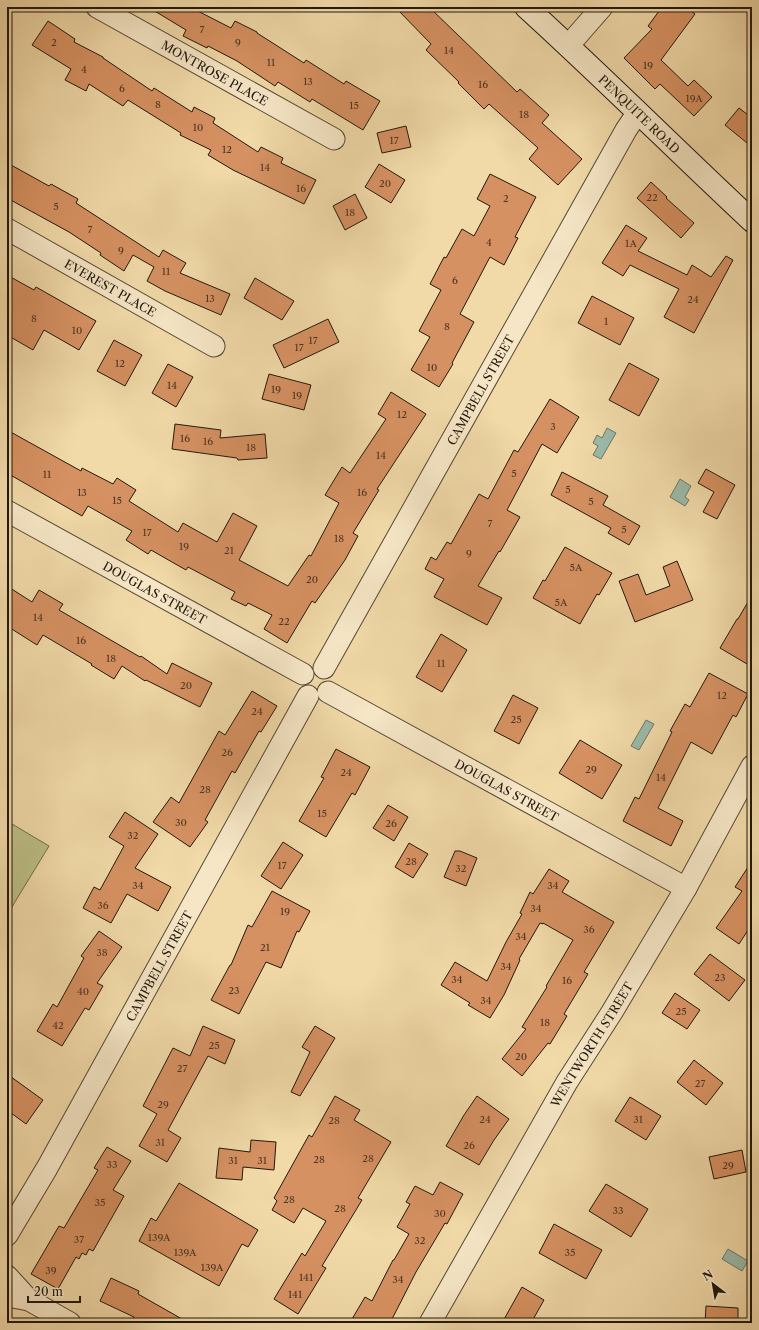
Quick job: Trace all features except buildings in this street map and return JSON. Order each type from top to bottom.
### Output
[{"type":"street","name":"MONTROSE PLACE","points":[[97,7],[334,139]]},
{"type":"street","name":"PENQUITE ROAD","points":[[526,7],[752,221]]},
{"type":"street","points":[[568,46],[602,7]]},
{"type":"street","name":"CAMPBELL STREET","points":[[324,668],[626,130],[638,112]]},
{"type":"street","name":"EVEREST PLACE","points":[[7,229],[214,346]]},
{"type":"street","name":"DOUGLAS STREET","points":[[7,511],[303,674]]},
{"type":"street","points":[[320,666],[328,672],[332,682],[318,694],[302,688],[301,678],[303,674],[310,667],[320,666]]},
{"type":"street","name":"CAMPBELL STREET","points":[[7,1235],[318,694]]},
{"type":"street","name":"DOUGLAS STREET","points":[[318,694],[686,888]]},
{"type":"street","name":"WENTWORTH STREET","points":[[430,1323],[567,1082],[612,1012],[686,888],[752,766]]},
{"type":"street","points":[[7,1276],[29,1300],[70,1323]]},
{"type":"street","points":[[7,1296],[29,1300]]},
{"type":"green space","points":[[7,821],[49,846],[7,915]]},
{"type":"shaded area","points":[[607,428],[616,433],[601,459],[593,455],[598,446],[593,443],[597,435],[602,438]]},
{"type":"shaded area","points":[[680,479],[691,486],[685,497],[689,500],[685,506],[670,497]]},
{"type":"shaded area","points":[[646,720],[654,724],[639,750],[631,746]]},
{"type":"shaded area","points":[[728,1249],[748,1261],[742,1271],[722,1259]]}]
